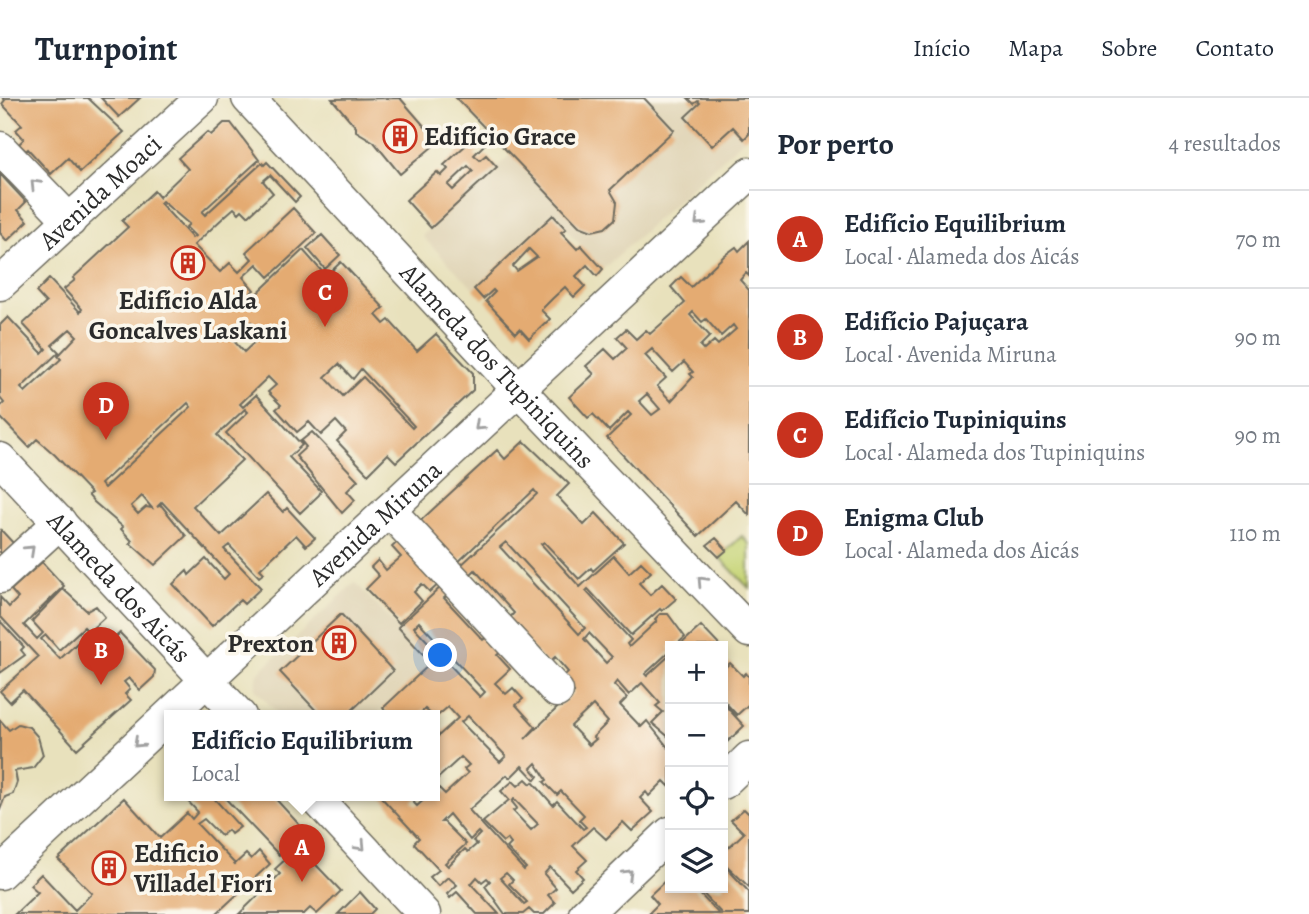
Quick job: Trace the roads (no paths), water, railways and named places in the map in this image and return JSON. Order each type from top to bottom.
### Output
[{"type":"street","name":"Avenida Moaci","points":[[0,285],[202,98]]},
{"type":"street","name":"Alameda dos Tupiniquins","points":[[248,98],[519,390],[749,631]]},
{"type":"street","points":[[0,148],[70,221]]},
{"type":"street","name":"Avenida Miruna","points":[[174,710],[749,174]]},
{"type":"street","name":"Alameda dos Aicás","points":[[0,459],[234,710]]},
{"type":"street","points":[[389,510],[557,691]]},
{"type":"street","points":[[0,577],[60,522]]},
{"type":"street","name":"Avenida Miruna","points":[[0,873],[164,719]]},
{"type":"street","points":[[728,778],[749,758]]},
{"type":"street","points":[[319,801],[424,914]]},
{"type":"street","points":[[585,914],[665,838]]},
{"type":"place","name":"Edifício Grace","points":[[400,136]]},
{"type":"place","name":"Edifício Alda Goncalves Laskani","points":[[188,263]]},
{"type":"place","name":"Edifício Tupiniquins","points":[[325,327]]},
{"type":"place","name":"Enigma Club","points":[[106,440]]},
{"type":"place","name":"Prexton","points":[[339,643]]},
{"type":"place","name":"Edifício Pajuçara","points":[[101,685]]},
{"type":"place","name":"Edificio Villadel Fiori","points":[[109,868]]},
{"type":"place","name":"Edifício Equilibrium","points":[[302,882]]}]
